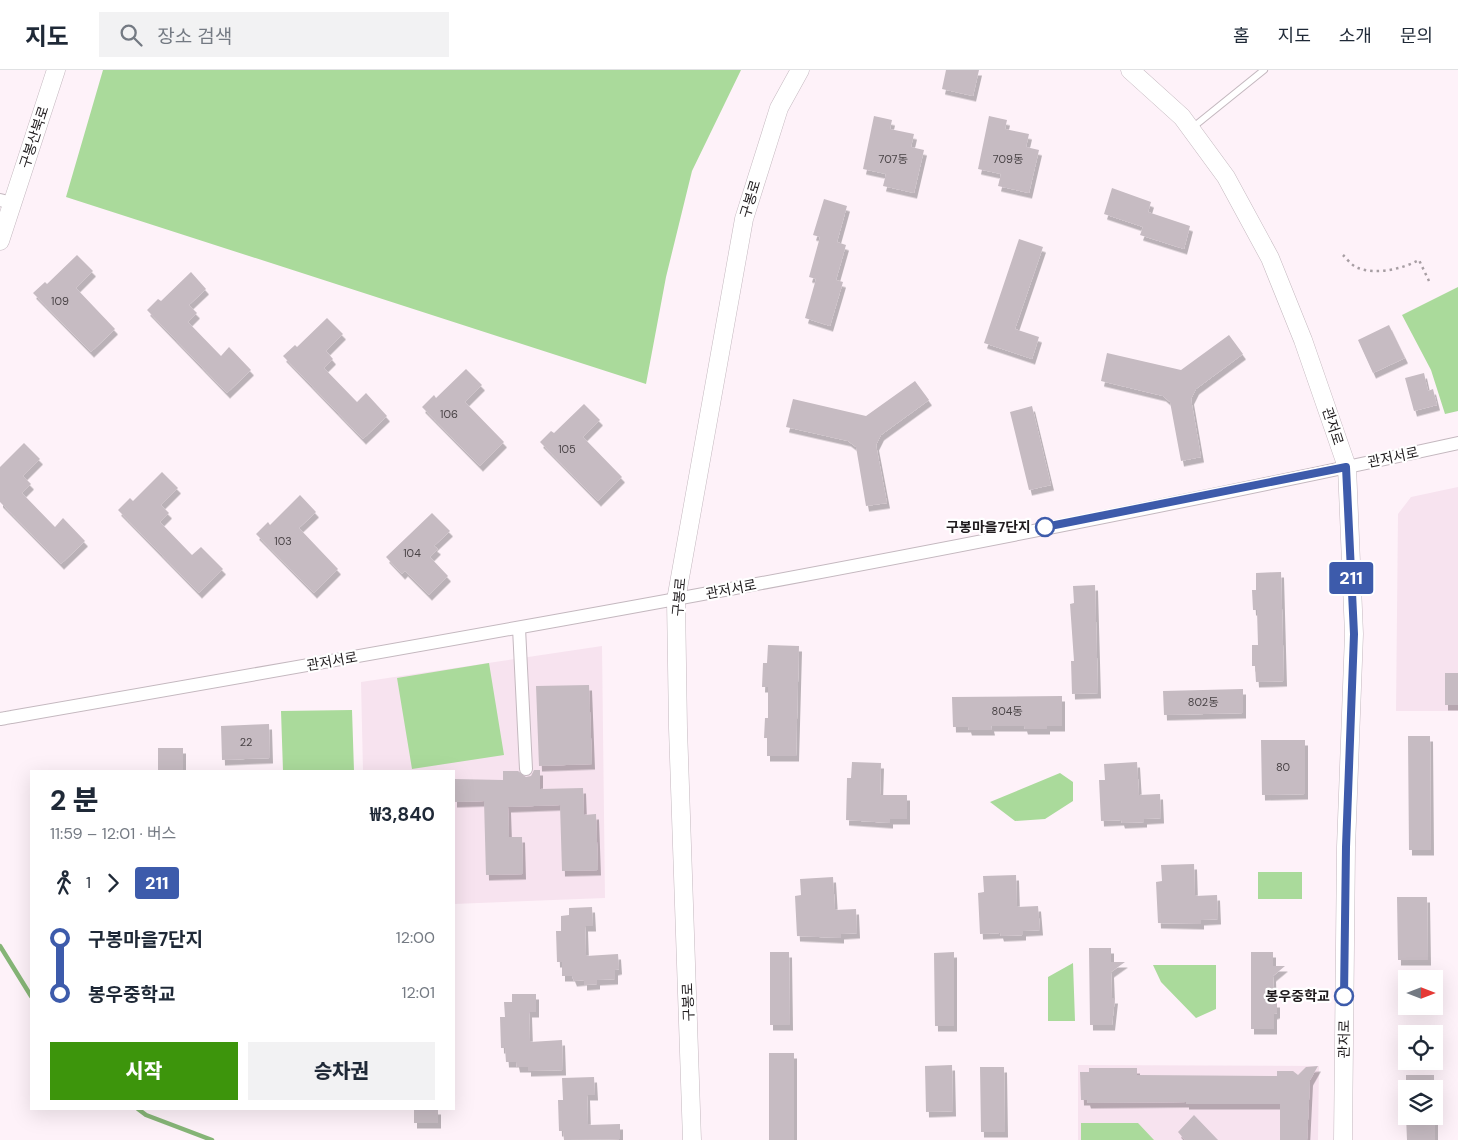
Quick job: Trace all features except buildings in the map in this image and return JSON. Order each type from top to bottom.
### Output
[{"type":"street","name":"구봉산북로","points":[[0,241],[6,201],[56,70]]},
{"type":"street","name":"구봉로","points":[[692,1140],[678,728],[676,600],[744,219],[779,108],[800,70]]},
{"type":"street","name":"관저로","points":[[1130,70],[1152,88],[1192,128],[1226,177],[1270,258],[1303,340],[1346,467],[1354,634],[1346,847],[1342,1140]]},
{"type":"street","name":"관저서로","points":[[0,719],[676,600],[1458,443]]},
{"type":"street","points":[[519,628],[526,769]]},
{"type":"lane","points":[[1192,128],[1264,70]]},
{"type":"path","points":[[1343,255],[1357,268],[1374,270],[1402,269],[1419,260],[1428,282]]},
{"type":"shaded area","points":[[1458,487],[1458,711],[1396,711],[1398,514],[1411,497]]},
{"type":"shaded area","points":[[602,646],[605,898],[455,904],[455,770],[363,770],[361,682]]},
{"type":"shaded area","points":[[1078,1065],[1319,1066],[1318,1140],[1078,1140]]},
{"type":"green space","points":[[103,70],[741,70],[692,171],[666,277],[646,384],[66,197]]},
{"type":"green space","points":[[1458,287],[1458,411],[1445,414],[1431,370],[1402,315]]},
{"type":"green space","points":[[489,663],[504,755],[412,769],[397,678]]},
{"type":"green space","points":[[352,710],[354,770],[283,770],[281,711]]},
{"type":"green space","points":[[1060,773],[1073,782],[1073,801],[1045,819],[1015,821],[990,802]]},
{"type":"green space","points":[[1258,872],[1302,872],[1302,899],[1258,899]]},
{"type":"green space","points":[[1073,963],[1075,1021],[1048,1021],[1048,977]]},
{"type":"green space","points":[[1153,965],[1216,965],[1216,1009],[1196,1018],[1161,982]]},
{"type":"green space","points":[[1081,1123],[1138,1123],[1154,1140],[1081,1140]]},
{"type":"waterway","points":[[0,946],[30,994]]},
{"type":"waterway","points":[[139,1110],[146,1115],[212,1140]]},
{"type":"bus line","name":"211","points":[[1045,527],[1346,467],[1354,634],[1346,847],[1344,996]]},
{"type":"place","name":"구봉마을7단지","points":[[1045,527]]},
{"type":"place","name":"봉우중학교","points":[[1344,996]]}]
